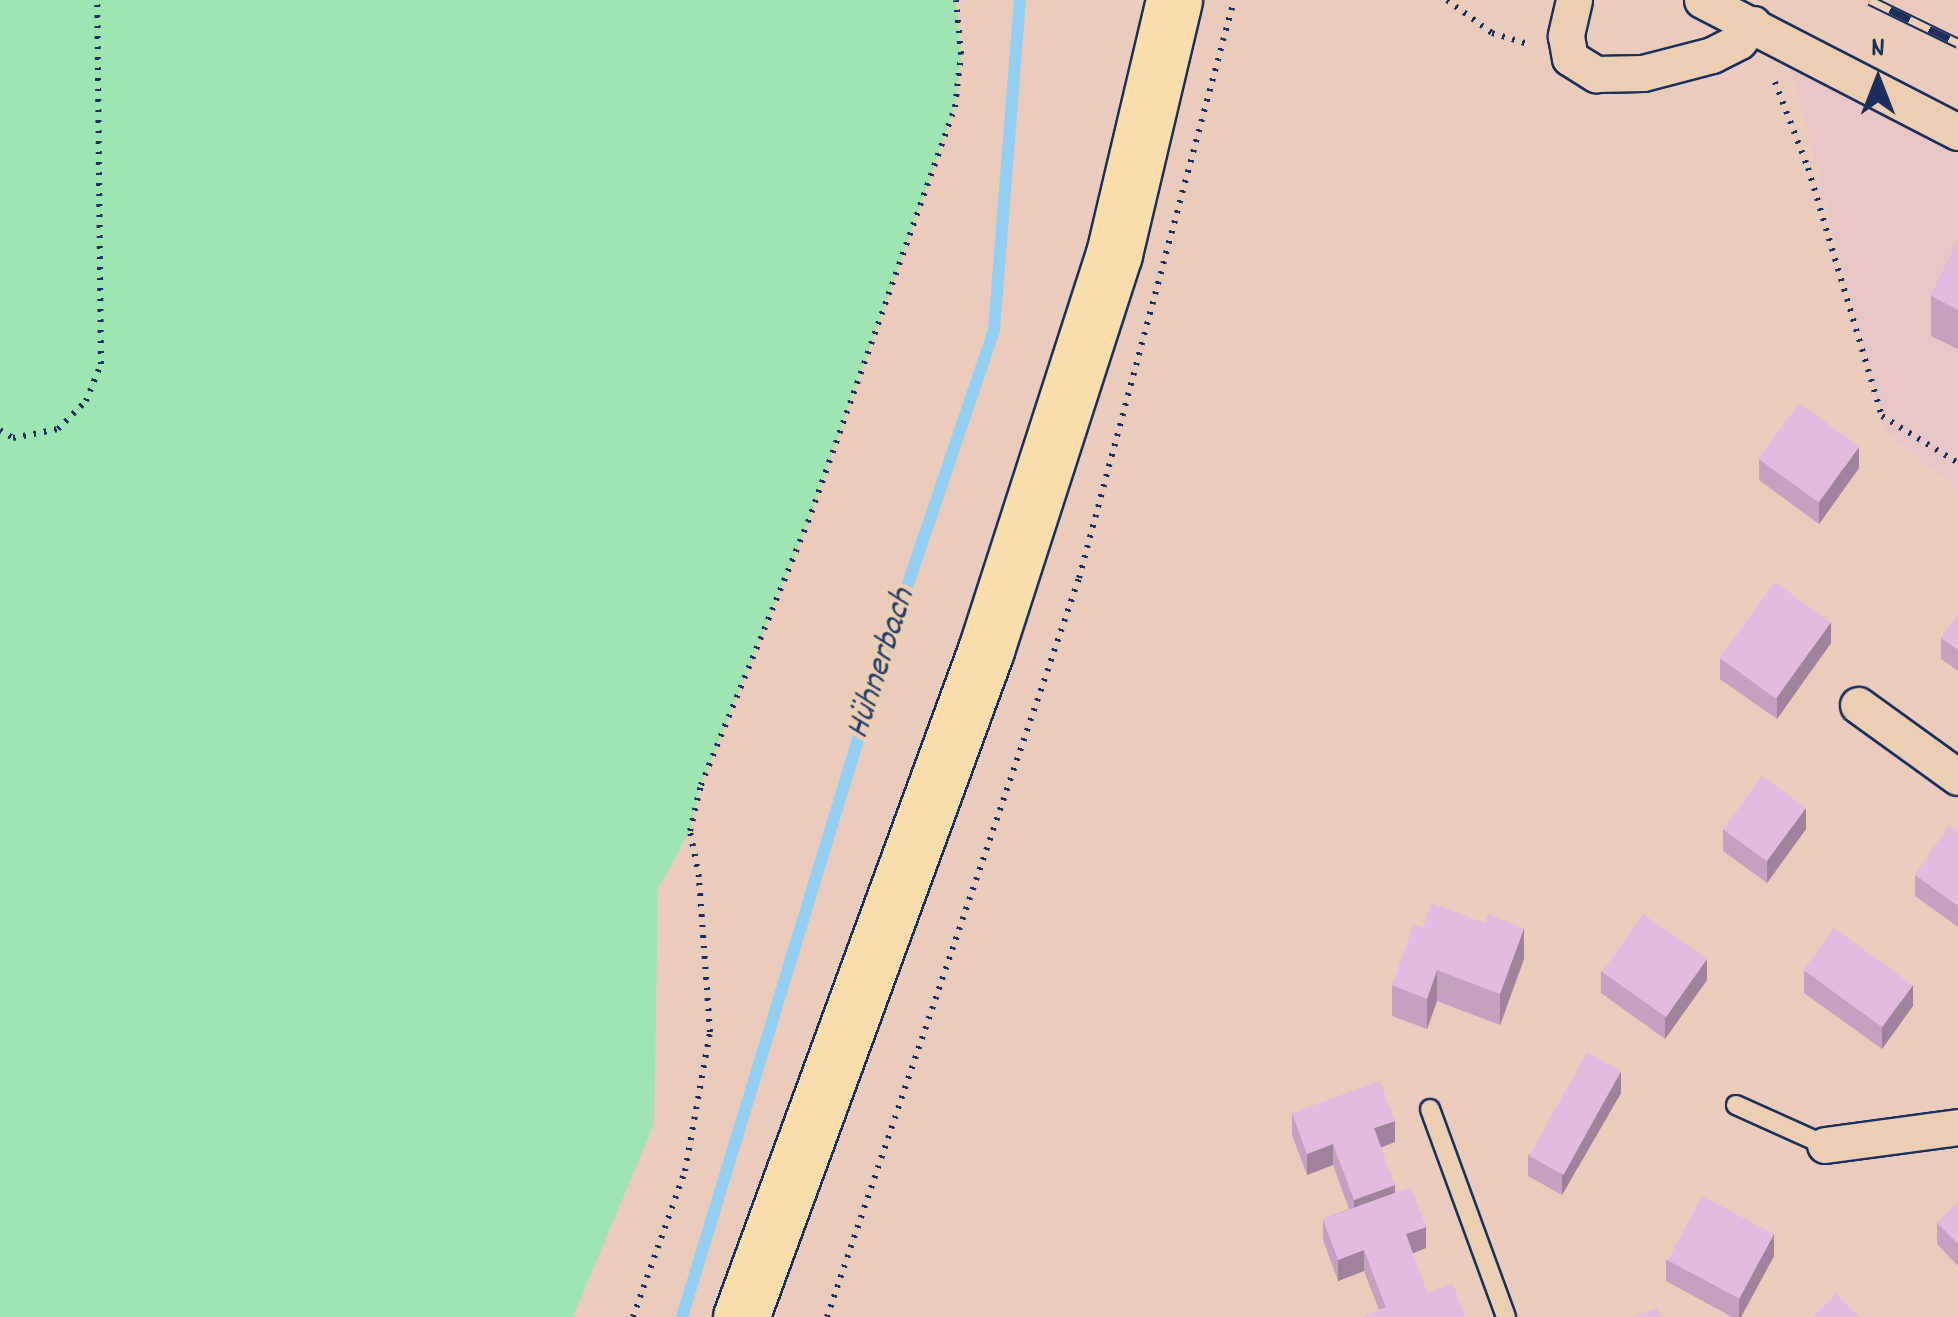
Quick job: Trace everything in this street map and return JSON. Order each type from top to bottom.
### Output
[{"type":"highway","points":[[741,1317],[992,631],[1114,254],[1174,0]]},
{"type":"street","points":[[1574,0],[1566,36],[1570,58],[1596,74],[1643,73],[1712,55],[1739,41],[1753,24]]},
{"type":"street","points":[[1702,0],[1958,132]]},
{"type":"street","points":[[1858,705],[1958,777]]},
{"type":"street","points":[[1825,1145],[1958,1128]]},
{"type":"lane","points":[[1736,1106],[1825,1145]]},
{"type":"lane","points":[[1430,1109],[1506,1317]]},
{"type":"path","points":[[0,430],[13,438],[58,429],[86,401],[100,364],[97,0]]},
{"type":"path","points":[[633,1317],[684,1171],[710,1032],[699,877],[690,831],[701,785],[808,522],[954,107],[961,54],[956,0]]},
{"type":"path","points":[[828,1317],[1079,578],[1234,0]]},
{"type":"path","points":[[1447,0],[1492,32],[1570,58]]},
{"type":"path","points":[[1753,24],[1808,168],[1882,416],[1958,463]]},
{"type":"shaded area","points":[[1779,22],[1958,120],[1958,489],[1885,432]]},
{"type":"green space","points":[[0,0],[956,0],[961,54],[955,107],[808,522],[701,785],[690,831],[658,889],[654,1124],[573,1317],[0,1317]]},
{"type":"building","points":[[1958,241],[1958,310],[1931,296]]},
{"type":"building","points":[[1799,403],[1859,446],[1818,502],[1758,459]]},
{"type":"building","points":[[1775,582],[1831,623],[1776,699],[1720,658]]},
{"type":"building","points":[[1958,615],[1958,650],[1941,638]]},
{"type":"building","points":[[1762,776],[1806,808],[1767,861],[1723,829]]},
{"type":"building","points":[[1948,826],[1958,833],[1958,906],[1915,875]]},
{"type":"building","points":[[1431,903],[1485,923],[1488,914],[1524,928],[1500,994],[1437,970],[1427,999],[1392,985],[1414,924],[1423,928]]},
{"type":"building","points":[[1643,914],[1707,959],[1666,1017],[1602,972]]},
{"type":"building","points":[[1834,928],[1912,985],[1882,1027],[1803,970]]},
{"type":"building","points":[[1587,1052],[1621,1071],[1563,1175],[1529,1156]]},
{"type":"building","points":[[1380,1081],[1395,1121],[1374,1128],[1395,1185],[1354,1200],[1333,1144],[1307,1154],[1292,1113]]},
{"type":"building","points":[[1411,1187],[1426,1227],[1406,1234],[1427,1293],[1453,1283],[1465,1317],[1365,1317],[1386,1308],[1364,1250],[1338,1260],[1323,1219]]},
{"type":"building","points":[[1702,1196],[1774,1234],[1739,1298],[1668,1260]]},
{"type":"building","points":[[1958,1203],[1958,1244],[1937,1223]]},
{"type":"building","points":[[1836,1293],[1860,1317],[1813,1317]]},
{"type":"building","points":[[1657,1308],[1660,1317],[1631,1317]]},
{"type":"waterway","name":"Hühnerbach","points":[[682,1317],[881,664],[994,330],[1020,0]]},
{"type":"railway","points":[[1870,0],[1958,43]]}]
